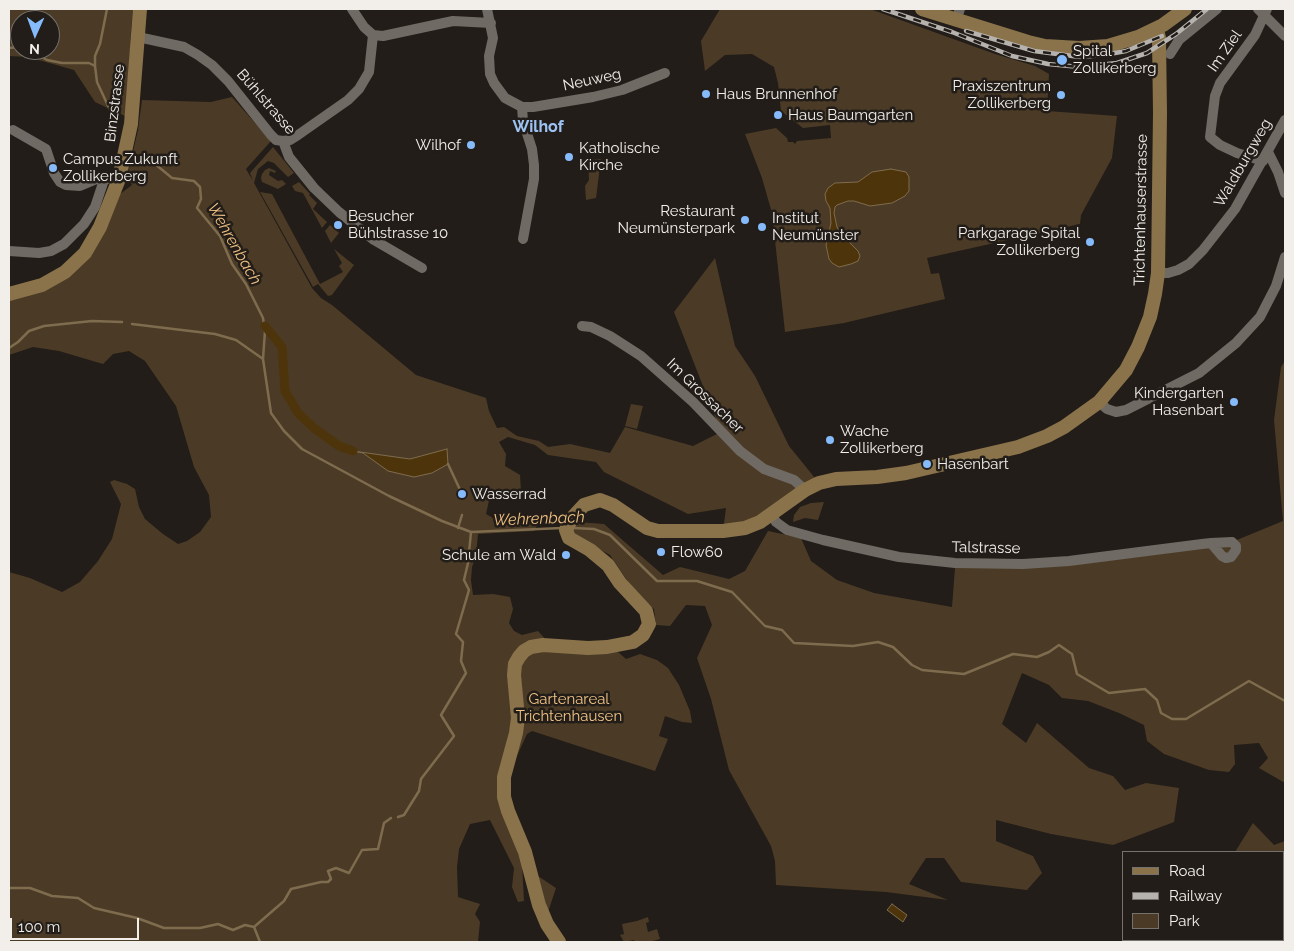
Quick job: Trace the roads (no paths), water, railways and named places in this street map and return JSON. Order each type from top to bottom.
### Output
[{"type":"street","name":"Binzstrasse","points":[[9,294],[42,285],[76,263],[93,241],[100,227],[131,124],[140,9]]},
{"type":"street","points":[[352,9],[364,27],[373,35],[383,36],[453,21],[491,23]]},
{"type":"street","points":[[487,9],[493,38],[489,56],[490,74],[505,98],[522,107],[523,121],[532,149],[534,179],[523,239]]},
{"type":"street","points":[[922,9],[958,14],[1028,42],[1066,48],[1108,46],[1138,37],[1157,29],[1185,9]]},
{"type":"street","points":[[1170,54],[1178,40],[1217,9]]},
{"type":"street","name":"Im Ziel","points":[[1263,11],[1285,36]]},
{"type":"street","name":"Im Ziel","points":[[1263,11],[1255,35],[1220,84],[1215,96],[1210,137],[1220,145],[1237,153],[1265,157]]},
{"type":"street","name":"Trichtenhauserstrasse","points":[[559,942],[551,931],[542,911],[525,852],[504,797],[504,777],[516,733],[518,718],[514,675],[515,664],[524,651],[531,647],[543,645],[588,648],[607,647],[633,642],[643,635],[649,624],[646,611],[620,583],[608,565],[590,550],[567,536],[568,526],[577,511],[584,505],[600,500],[613,505],[647,528],[658,531],[731,530],[753,526],[805,490],[819,483],[828,480],[906,473],[1018,447],[1064,427],[1098,402],[1126,370],[1138,347],[1150,317],[1158,273],[1160,95],[1159,38],[1157,29]]},
{"type":"street","points":[[283,141],[290,140],[298,135],[348,100],[359,89],[369,72],[373,35]]},
{"type":"street","name":"Bühlstrasse","points":[[138,37],[184,47],[212,65],[271,135],[276,140],[283,141],[289,157],[314,188],[333,207],[374,240],[422,268]]},
{"type":"street","name":"Neuweg","points":[[522,107],[585,98],[622,90],[665,73]]},
{"type":"street","name":"Waldburgweg","points":[[1158,273],[1178,270],[1189,264],[1203,250],[1235,209],[1285,120]]},
{"type":"street","points":[[14,130],[46,149],[54,173],[60,182],[66,185],[80,186],[99,178],[116,178]]},
{"type":"street","points":[[1265,157],[1278,172],[1285,194]]},
{"type":"street","points":[[9,251],[39,253],[51,251],[64,244],[84,224],[94,207],[104,180],[116,178]]},
{"type":"street","points":[[1098,402],[1116,412],[1126,410],[1199,373],[1236,343],[1260,317],[1276,286],[1285,257]]},
{"type":"street","name":"Im Grossacher","points":[[582,326],[591,327],[610,336],[642,356],[693,402],[740,451],[764,469],[794,480],[805,490]]},
{"type":"street","name":"Talstrasse","points":[[770,514],[776,522],[787,530],[822,540],[898,557],[955,563],[1023,564],[1060,562],[1210,543]]},
{"type":"waterway","points":[[95,66],[95,56],[100,44],[107,9]]},
{"type":"waterway","name":"Wehrenbach","points":[[47,60],[62,63],[89,63],[95,66],[97,82],[117,125]]},
{"type":"waterway","name":"Wehrenbach","points":[[143,154],[172,178],[194,181],[200,187],[201,199],[197,208],[220,236],[232,264],[246,284],[263,318],[265,331],[263,359],[271,413],[284,431],[302,449],[389,496],[442,521],[471,532],[562,528]]},
{"type":"waterway","points":[[9,348],[29,331],[44,326],[92,321],[122,322]]},
{"type":"waterway","points":[[132,324],[215,334],[236,340],[263,359]]},
{"type":"waterway","points":[[265,326],[282,347],[285,391],[298,413],[315,429],[339,446],[353,451]]},
{"type":"waterway","points":[[448,464],[462,494]]},
{"type":"waterway","points":[[458,528],[462,515]]},
{"type":"waterway","name":"Wehrenbach","points":[[573,528],[594,529],[610,535],[657,581],[697,581],[732,592],[765,626],[782,630],[794,643],[853,646],[878,642],[893,647],[912,665],[922,670],[964,674],[1013,654],[1037,657],[1059,645],[1072,654],[1077,674],[1109,693],[1145,689],[1157,700],[1161,713],[1172,719],[1186,719],[1249,681],[1285,701]]},
{"type":"waterway","points":[[398,817],[404,815],[419,791],[421,779],[454,736],[441,715],[466,673],[461,661],[463,642],[456,634],[469,590],[464,580],[468,563],[471,532]]},
{"type":"waterway","points":[[9,888],[30,888],[52,896],[78,898],[94,908],[137,918],[164,928],[200,928],[218,924],[233,930],[245,925],[254,927],[284,901],[291,889],[328,882],[331,879],[328,871],[336,868],[349,873],[362,850],[378,849],[384,823],[391,818]]},
{"type":"waterway","points":[[254,927],[260,942]]},
{"type":"railway","points":[[883,9],[952,32],[1012,56],[1048,64],[1080,67],[1117,63],[1147,53],[1176,34],[1207,9]]},
{"type":"railway","points":[[966,31],[1034,51],[1080,57],[1126,51],[1162,36]]},
{"type":"place","name":"Spital Zollikerberg","points":[[1062,60]]},
{"type":"place","name":"Haus Brunnenhof","points":[[706,94]]},
{"type":"place","name":"Praxiszentrum Zollikerberg","points":[[1061,95]]},
{"type":"place","name":"Haus Baumgarten","points":[[778,115]]},
{"type":"place","name":"Wilhof","points":[[471,145]]},
{"type":"place","name":"Katholische Kirche","points":[[569,157]]},
{"type":"place","name":"Campus Zukunft Zollikerberg","points":[[53,168]]},
{"type":"place","name":"Restaurant Neumünsterpark","points":[[745,220]]},
{"type":"place","name":"Besucher Bühlstrasse 10","points":[[338,225]]},
{"type":"place","name":"Institut Neumünster","points":[[762,227]]},
{"type":"place","name":"Parkgarage Spital Zollikerberg","points":[[1090,242]]},
{"type":"place","name":"Kindergarten Hasenbart","points":[[1234,402]]},
{"type":"place","name":"Wache Zollikerberg","points":[[830,440]]},
{"type":"place","name":"Hasenbart","points":[[927,464]]},
{"type":"place","name":"Wasserrad","points":[[462,494]]},
{"type":"place","name":"Flow60","points":[[661,552]]},
{"type":"place","name":"Schule am Wald","points":[[566,555]]},
{"type":"district","name":"Wilhof","points":[[538,127]]},
{"type":"park label","name":"Gartenareal Trichtenhausen","points":[[569,708]]}]
